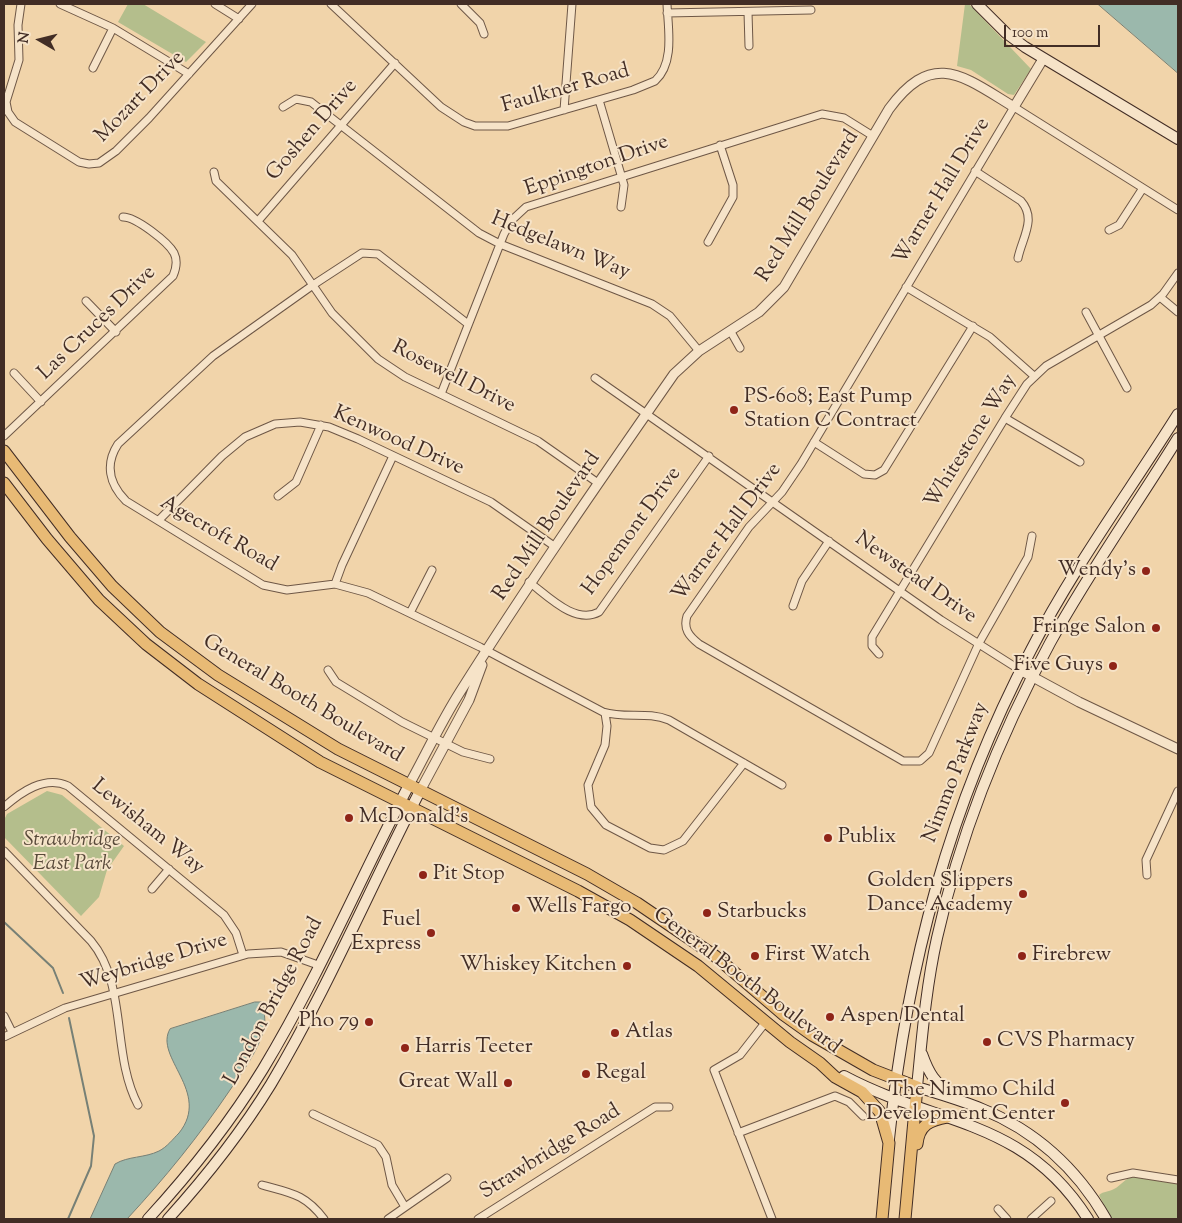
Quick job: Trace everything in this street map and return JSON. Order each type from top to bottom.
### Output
[{"type":"highway","name":"General Booth Boulevard","points":[[4,451],[88,560],[112,586],[160,632],[198,660],[338,749],[587,874],[657,915],[715,956],[779,1011],[812,1036],[854,1061],[917,1087]]},
{"type":"highway","name":"General Booth Boulevard","points":[[4,483],[47,539],[99,600],[121,622],[174,667],[320,762],[578,891],[652,934],[698,966],[765,1022],[820,1063]]},
{"type":"highway","points":[[652,934],[675,942],[703,961],[709,962],[715,956]]},
{"type":"highway","points":[[820,1063],[835,1078],[862,1092],[876,1106],[883,1119],[889,1143]]},
{"type":"highway","name":"Nimmo Parkway","points":[[905,1219],[917,1087]]},
{"type":"highway","points":[[905,1219],[912,1197],[919,1134],[930,1121],[947,1117]]},
{"type":"highway","name":"Nimmo Parkway","points":[[882,1219],[889,1143]]},
{"type":"main road","points":[[977,4],[1006,33],[1043,59],[1178,140]]},
{"type":"main road","points":[[1149,123],[1178,148]]},
{"type":"main road","name":"Nimmo Parkway","points":[[889,1143],[914,972],[946,852],[980,758],[1020,670],[1076,572],[1178,414]]},
{"type":"main road","name":"Nimmo Parkway","points":[[917,1087],[930,969],[949,888],[990,770],[1032,678],[1072,606],[1178,438]]},
{"type":"main road","name":"London Bridge Road","points":[[148,1219],[202,1158],[244,1100],[277,1044],[318,966],[409,785]]},
{"type":"main road","name":"London Bridge Road","points":[[168,1219],[213,1166],[270,1085],[307,1018],[420,791]]},
{"type":"main road","points":[[921,1050],[931,1074],[943,1088],[997,1109],[1013,1124]]},
{"type":"main road","name":"General Booth Boulevard","points":[[820,1063],[894,1099],[994,1134],[1027,1154],[1062,1185],[1088,1219]]},
{"type":"main road","name":"General Booth Boulevard","points":[[917,1087],[974,1106],[1013,1124],[1034,1138],[1067,1166],[1088,1190],[1106,1219]]},
{"type":"street","name":"Mozart Drive","points":[[21,4],[18,26],[19,60],[7,96],[8,112],[15,122],[79,162],[94,164],[104,160],[149,118],[252,4]]},
{"type":"street","points":[[60,4],[114,28],[189,74]]},
{"type":"street","points":[[215,4],[239,19]]},
{"type":"street","name":"Faulkner Road","points":[[331,4],[441,107],[464,122],[475,126],[508,126],[651,83],[664,72],[668,60],[667,4]]},
{"type":"street","points":[[461,4],[480,23],[484,34]]},
{"type":"street","points":[[564,110],[572,4]]},
{"type":"street","points":[[667,13],[810,10]]},
{"type":"street","points":[[748,12],[749,46]]},
{"type":"street","points":[[93,68],[114,28]]},
{"type":"street","name":"Warner Hall Drive","points":[[1032,536],[1028,557],[979,643],[929,753],[926,758],[915,762],[903,760],[852,733],[699,644],[687,632],[687,616],[749,527],[773,502],[814,442],[1043,59]]},
{"type":"street","name":"Goshen Drive","points":[[258,221],[394,63]]},
{"type":"street","name":"Red Mill Boulevard","points":[[409,785],[459,692],[488,651],[529,582],[674,374],[698,351],[759,312],[784,286],[873,136],[902,91],[917,80],[935,74],[962,76],[1178,210]]},
{"type":"street","name":"Hedgelawn Way","points":[[283,107],[296,99],[308,100],[479,233],[500,244],[652,304],[677,323],[698,351]]},
{"type":"street","points":[[599,100],[624,193],[621,206]]},
{"type":"street","name":"Eppington Drive","points":[[441,394],[500,244],[512,220],[526,207],[822,114],[844,118],[873,136]]},
{"type":"street","points":[[708,242],[732,197],[733,185],[720,145]]},
{"type":"street","points":[[976,171],[1022,201],[1026,206],[1030,218],[1018,258]]},
{"type":"street","name":"Rosewell Drive","points":[[214,172],[216,181],[292,254],[312,285],[346,329],[378,359],[405,377],[538,441],[598,483]]},
{"type":"street","points":[[1109,230],[1119,226],[1143,188]]},
{"type":"street","name":"Las Cruces Drive","points":[[4,436],[169,282],[176,264],[175,254],[135,219],[123,216]]},
{"type":"street","name":"Agecroft Road","points":[[468,324],[391,263],[373,252],[357,255],[213,356],[118,444],[110,466],[111,480],[126,501],[250,579],[268,587],[287,590],[335,584],[368,593],[488,651],[605,713],[660,716],[782,785]]},
{"type":"street","name":"Whitestone Way","points":[[879,654],[872,646],[872,637],[1005,418],[1034,376],[1046,366],[1136,316],[1160,297],[1178,273]]},
{"type":"street","points":[[906,287],[973,326],[1006,349],[1034,376]]},
{"type":"street","points":[[1160,297],[1178,312]]},
{"type":"street","points":[[86,301],[116,332]]},
{"type":"street","points":[[1086,312],[1127,388]]},
{"type":"street","points":[[814,442],[864,474],[875,475],[884,470],[973,326]]},
{"type":"street","points":[[730,332],[740,348]]},
{"type":"street","points":[[14,373],[41,402]]},
{"type":"street","name":"Newstead Drive","points":[[595,378],[901,591],[1032,678],[1178,749]]},
{"type":"street","points":[[1005,418],[1080,462]]},
{"type":"street","name":"Kenwood Drive","points":[[159,520],[222,456],[250,434],[287,422],[321,425],[358,439],[490,502],[554,546]]},
{"type":"street","points":[[278,496],[296,482],[321,425]]},
{"type":"street","points":[[335,584],[393,456]]},
{"type":"street","name":"Hopemont Drive","points":[[529,582],[574,613],[587,616],[599,612],[709,456]]},
{"type":"street","points":[[792,606],[802,581],[830,541]]},
{"type":"street","points":[[410,613],[432,570]]},
{"type":"street","name":"Red Mill Boulevard","points":[[420,791],[469,700],[488,651]]},
{"type":"street","points":[[328,670],[336,682],[434,738],[463,752],[490,759]]},
{"type":"street","points":[[605,713],[608,726],[605,745],[588,785],[591,807],[606,825],[650,848],[664,850],[683,841],[744,763]]},
{"type":"street","name":"Lewisham Way","points":[[4,807],[41,784],[62,783],[224,914],[236,933],[243,955]]},
{"type":"street","points":[[1147,875],[1146,860],[1178,791]]},
{"type":"street","points":[[4,851],[97,947],[106,964],[113,994],[124,1069],[138,1105]]},
{"type":"street","points":[[152,889],[169,869]]},
{"type":"street","name":"Weybridge Drive","points":[[4,1037],[65,1008],[243,955],[258,952],[281,952],[318,966]]},
{"type":"street","points":[[4,1016],[12,1032]]},
{"type":"street","points":[[765,1022],[740,1055],[714,1070],[772,1219]]},
{"type":"street","points":[[738,1133],[835,1096],[849,1102],[863,1116]]},
{"type":"street","name":"Strawbridge Road","points":[[478,1219],[656,1108],[669,1107]]},
{"type":"street","points":[[313,1114],[378,1145],[386,1157],[392,1184],[405,1207]]},
{"type":"street","points":[[1111,1178],[1133,1173],[1178,1180]]},
{"type":"street","points":[[388,1219],[447,1178]]},
{"type":"street","points":[[262,1185],[301,1196],[324,1219]]},
{"type":"street","points":[[1031,1219],[1051,1200]]},
{"type":"street","points":[[998,1209],[1008,1219]]},
{"type":"green space","points":[[128,4],[143,4],[206,42],[186,62],[118,22]]},
{"type":"green space","points":[[965,4],[969,4],[1031,69],[1014,95],[1008,94],[971,70],[957,66]]},
{"type":"green space","name":"Strawbridge East Park","points":[[47,791],[62,795],[124,846],[107,870],[99,897],[81,916],[4,837],[4,820],[7,814]]},
{"type":"green space","points":[[1134,1177],[1178,1184],[1178,1219],[1111,1219],[1099,1195],[1114,1189]]},
{"type":"shaded area","points":[[1098,4],[1178,4],[1178,73]]},
{"type":"shaded area","points":[[255,1002],[262,1002],[265,1019],[264,1029],[258,1045],[240,1076],[194,1140],[127,1219],[90,1219],[115,1164],[162,1149],[179,1133],[187,1118],[189,1103],[186,1089],[169,1051],[167,1040],[170,1029]]},
{"type":"waterway","points":[[4,922],[53,968],[63,993]]},
{"type":"waterway","points":[[68,1219],[91,1166],[94,1136],[69,1018]]},
{"type":"place","name":"PS-608; East Pump Station C Contract","points":[[734,410]]},
{"type":"place","name":"Wendy's","points":[[1146,571]]},
{"type":"place","name":"Fringe Salon","points":[[1156,628]]},
{"type":"place","name":"Five Guys","points":[[1113,666]]},
{"type":"place","name":"McDonald's","points":[[349,818]]},
{"type":"place","name":"Publix","points":[[828,838]]},
{"type":"place","name":"Pit Stop","points":[[423,875]]},
{"type":"place","name":"Golden Slippers Dance Academy","points":[[1023,894]]},
{"type":"place","name":"Wells Fargo","points":[[516,908]]},
{"type":"place","name":"Starbucks","points":[[707,913]]},
{"type":"place","name":"Fuel Express","points":[[431,933]]},
{"type":"place","name":"First Watch","points":[[755,956]]},
{"type":"place","name":"Firebrew","points":[[1022,956]]},
{"type":"place","name":"Whiskey Kitchen","points":[[627,966]]},
{"type":"place","name":"Aspen Dental","points":[[830,1017]]},
{"type":"place","name":"Pho 79","points":[[369,1022]]},
{"type":"place","name":"Atlas","points":[[615,1033]]},
{"type":"place","name":"CVS Pharmacy","points":[[987,1042]]},
{"type":"place","name":"Harris Teeter","points":[[405,1048]]},
{"type":"place","name":"Regal","points":[[586,1074]]},
{"type":"place","name":"Great Wall","points":[[508,1083]]},
{"type":"place","name":"The Nimmo Child Development Center","points":[[1065,1103]]}]
